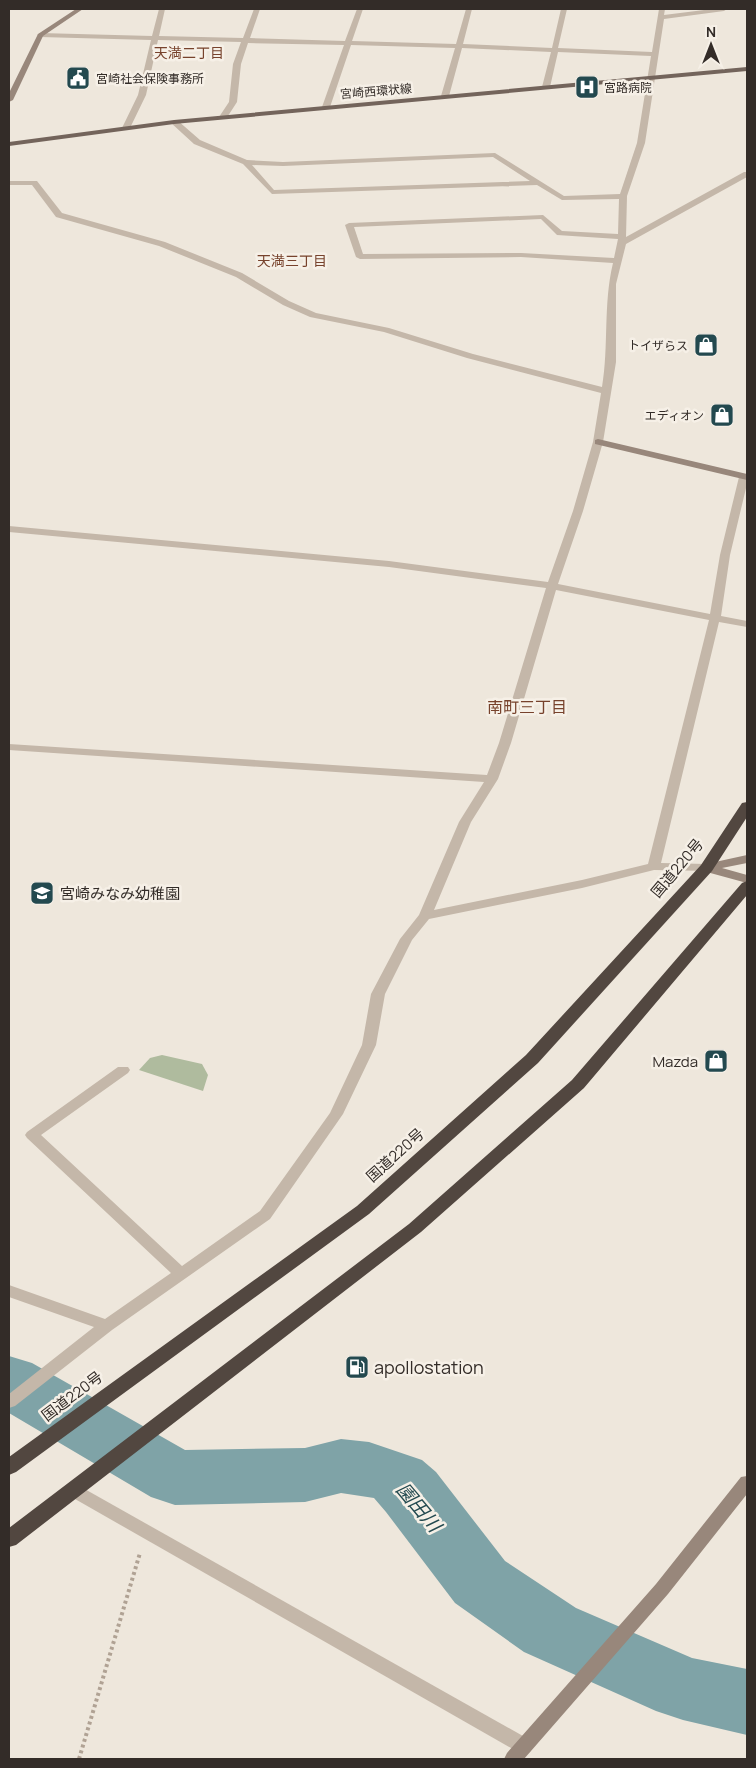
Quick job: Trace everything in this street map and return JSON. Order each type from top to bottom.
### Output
[{"type":"highway","name":"国道220号","points":[[13,1464],[126,1380],[363,1210],[532,1059],[707,868],[747,806]]},
{"type":"highway","points":[[9,1539],[415,1228],[578,1084],[747,886]]},
{"type":"main road","name":"宮崎西環状線","points":[[9,144],[223,117],[747,70]]},
{"type":"street","points":[[9,100],[40,35],[80,9]]},
{"type":"street","points":[[126,128],[142,95],[162,9]]},
{"type":"street","points":[[223,117],[233,102],[237,64],[257,9]]},
{"type":"street","points":[[326,107],[360,9]]},
{"type":"street","points":[[445,96],[469,9]]},
{"type":"street","points":[[546,87],[564,9]]},
{"type":"street","points":[[9,1402],[107,1326],[265,1216],[336,1114],[370,1045],[378,994],[406,939],[426,916],[465,822],[492,779],[506,742],[552,585],[578,511],[598,442],[611,362],[612,284],[622,240],[623,196],[641,143],[649,78],[662,9]]},
{"type":"street","points":[[660,18],[724,9]]},
{"type":"street","points":[[40,35],[458,46],[655,54]]},
{"type":"street","points":[[174,122],[197,142],[246,162],[283,164],[495,155],[562,198],[623,196]]},
{"type":"street","points":[[246,162],[272,192],[536,183]]},
{"type":"street","points":[[618,262],[521,255],[360,257],[349,225],[543,217],[560,233],[622,240],[747,174]]},
{"type":"street","points":[[9,183],[34,183],[59,215],[162,244],[239,275],[286,303],[313,315],[386,330],[470,356],[606,391]]},
{"type":"street","points":[[598,442],[746,477],[725,555],[715,617],[654,866]]},
{"type":"street","points":[[9,529],[389,564],[552,585],[747,624]]},
{"type":"street","points":[[9,747],[492,779]]},
{"type":"street","points":[[707,868],[747,860]]},
{"type":"street","points":[[426,916],[582,884],[654,866],[707,868],[747,879]]},
{"type":"street","points":[[123,1070],[32,1135],[181,1274]]},
{"type":"street","points":[[9,1291],[107,1326]]},
{"type":"street","points":[[79,1487],[146,1531],[518,1753],[662,1589],[747,1482]]},
{"type":"path","points":[[79,1759],[146,1531]]},
{"type":"green space","points":[[162,1055],[202,1064],[208,1075],[203,1091],[139,1070],[150,1058]]},
{"type":"waterway","name":"園田川","points":[[9,1381],[175,1478],[305,1475],[341,1466],[369,1469],[398,1479],[411,1492],[480,1582],[550,1630],[683,1688],[747,1702]]},
{"type":"place","name":"宮崎社会保険事務所","points":[[78,78]]},
{"type":"place","name":"宮路病院","points":[[587,87]]},
{"type":"place","name":"トイザらス","points":[[706,345]]},
{"type":"place","name":"エディオン","points":[[722,415]]},
{"type":"place","name":"宮崎みなみ幼稚園","points":[[42,893]]},
{"type":"place","name":"Mazda","points":[[716,1061]]},
{"type":"place","name":"apollostation","points":[[357,1367]]},
{"type":"district","name":"天満二丁目","points":[[189,52]]},
{"type":"district","name":"天満三丁目","points":[[292,260]]},
{"type":"district","name":"南町三丁目","points":[[527,707]]}]
